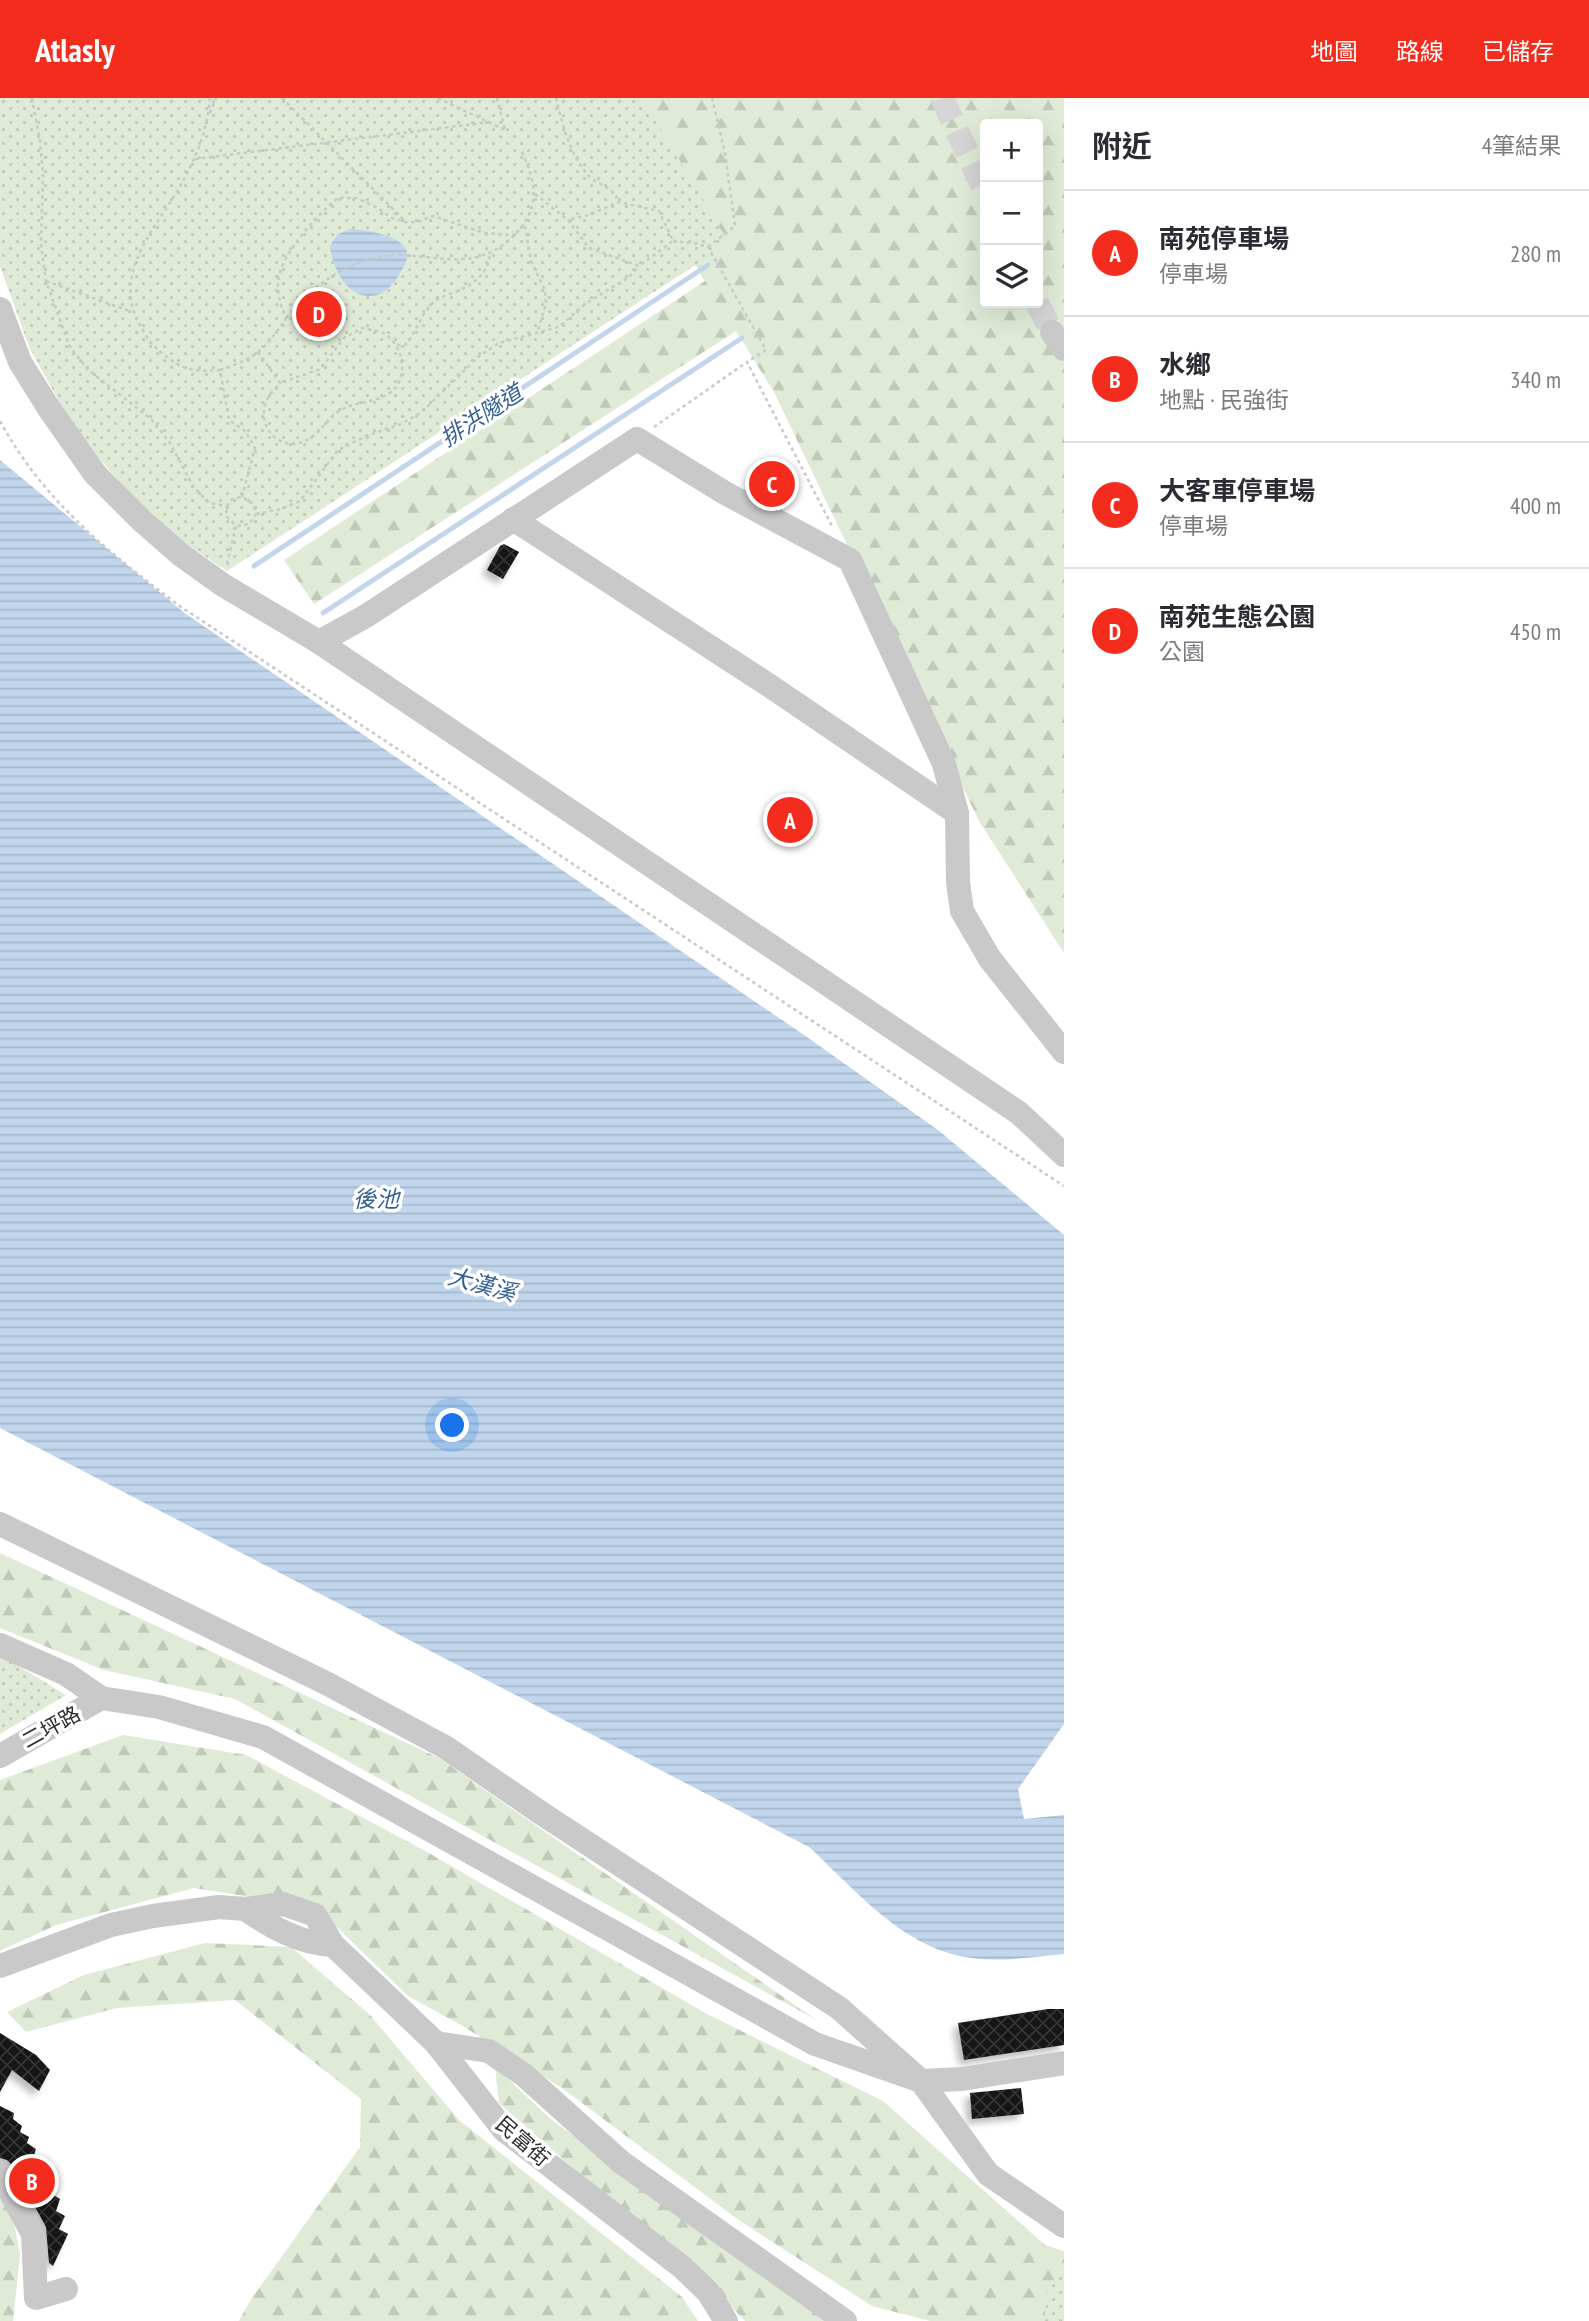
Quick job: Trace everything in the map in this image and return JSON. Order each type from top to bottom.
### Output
[{"type":"street","points":[[0,309],[20,362],[95,474],[171,546],[223,584],[318,642],[1019,1113],[1064,1154]]},
{"type":"street","points":[[318,642],[366,616],[637,439],[725,493],[850,560],[944,764],[957,813],[958,882],[962,911],[990,959],[1064,1052]]},
{"type":"street","points":[[513,519],[770,685],[957,813]]},
{"type":"street","points":[[0,1524],[326,1683],[445,1747],[839,2008],[921,2081],[988,2174],[1064,2226]]},
{"type":"street","points":[[0,1644],[66,1674],[101,1698],[159,1707],[262,1737],[815,2044],[921,2081],[962,2079],[1064,2063]]},
{"type":"street","name":"二坪路","points":[[0,1756],[101,1698]]},
{"type":"street","name":"民富街","points":[[0,1966],[111,1925],[199,1909],[245,1909],[268,1925],[317,1944],[333,1945],[436,2043],[505,2130],[682,2267],[708,2292],[726,2321]]},
{"type":"street","points":[[436,2043],[489,2051],[524,2075],[621,2162],[845,2321]]},
{"type":"street","points":[[0,2173],[33,2234],[36,2298],[66,2290]]},
{"type":"path","points":[[32,98],[42,164],[41,244],[46,281],[69,345],[87,369],[151,419],[170,443],[193,486],[209,503],[227,506]]},
{"type":"path","points":[[209,116],[210,98]]},
{"type":"path","points":[[216,98],[194,159],[134,262],[129,289],[133,312],[149,341],[170,360],[194,372],[220,370],[244,362],[269,345],[286,318],[308,293],[349,267],[392,255],[463,259],[490,253],[524,225],[531,211],[534,194],[529,166],[522,150]]},
{"type":"path","points":[[282,98],[406,222]]},
{"type":"path","points":[[438,98],[505,130],[497,98]]},
{"type":"path","points":[[556,98],[569,143],[587,175],[615,192],[620,202]]},
{"type":"path","points":[[708,247],[735,226],[725,153],[712,98]]},
{"type":"path","points":[[194,159],[490,122]]},
{"type":"path","points":[[534,194],[568,220],[589,248],[639,266]]},
{"type":"path","points":[[286,318],[279,299],[278,279],[310,223],[338,198],[357,198],[376,206],[392,218],[406,222],[417,222],[433,216],[485,233],[514,235]]},
{"type":"path","points":[[568,220],[620,202],[659,211],[673,241]]},
{"type":"path","points":[[524,225],[531,261],[545,290],[545,304],[537,333]]},
{"type":"path","points":[[236,526],[249,524],[256,514],[281,509],[300,501],[338,450],[366,436],[401,424],[422,412],[478,357],[499,343],[559,327],[584,304],[629,277],[639,266],[673,241],[708,247],[766,350],[637,439]]},
{"type":"path","points":[[397,345],[405,345],[412,338],[437,298],[470,286],[481,276],[489,262],[490,253]]},
{"type":"path","points":[[46,281],[133,312]]},
{"type":"path","points":[[362,328],[382,333],[397,345],[401,357],[402,372],[398,385],[388,394],[338,411],[323,428],[306,441],[293,444],[279,442],[269,433],[263,419],[267,400],[280,383],[320,369],[344,338],[362,328]]},
{"type":"path","points":[[258,352],[280,383]]},
{"type":"path","points":[[747,362],[850,560]]},
{"type":"path","points":[[220,370],[229,420],[245,431],[255,448],[242,497]]},
{"type":"path","points":[[0,421],[16,451],[75,520],[117,559],[181,607],[1064,1186]]},
{"type":"path","points":[[236,526],[226,516],[227,506],[232,499],[242,497],[252,503],[256,514]]},
{"type":"path","points":[[223,584],[236,526]]},
{"type":"green space","points":[[0,98],[642,98],[729,243],[227,571],[177,538],[131,495],[96,455],[63,409],[29,347],[0,266]]},
{"type":"green space","points":[[593,98],[1064,98],[1064,953],[979,821],[774,392],[736,331],[314,604],[284,560],[705,281]]},
{"type":"green space","points":[[0,1553],[439,1758],[818,2021],[235,1699],[104,1670],[0,1628]]},
{"type":"green space","points":[[0,1658],[10,1661],[66,1695],[0,1734]]},
{"type":"green space","points":[[123,1735],[246,1755],[427,1852],[707,2014],[883,2101],[1045,2245],[1064,2251],[1064,2321],[930,2321],[872,2306],[740,2221],[562,2088],[461,2025],[408,1996],[316,1907],[194,1888],[56,1925],[0,1951],[0,1780]]},
{"type":"green space","points":[[205,1943],[291,1947],[369,2014],[459,2120],[682,2297],[698,2321],[239,2321],[250,2301],[360,2147],[361,2099],[235,2000],[117,2008],[26,2032],[7,2012],[84,1975]]},
{"type":"green space","points":[[495,2067],[552,2120],[826,2321],[745,2321],[677,2252],[598,2190],[499,2103]]},
{"type":"green space","points":[[0,2198],[13,2218],[20,2254],[13,2321],[0,2321]]},
{"type":"green space","points":[[1064,2265],[1064,2321],[1044,2321],[1048,2289]]},
{"type":"water","points":[[349,229],[382,234],[405,246],[407,255],[404,266],[393,283],[381,294],[367,296],[358,293],[343,281],[338,273],[330,246],[337,235]]},
{"type":"water","name":"後池","points":[[0,460],[186,614],[807,1037],[938,1130],[1064,1235],[1064,1724],[1018,1789],[1024,1819],[1064,1815],[1064,1954],[1018,1959],[983,1959],[947,1953],[924,1943],[883,1916],[809,1847],[0,1428]]},
{"type":"building","points":[[504,544],[519,552],[503,579],[487,570],[500,546]]},
{"type":"building","points":[[1064,2009],[1064,2045],[964,2060],[958,2023]]},
{"type":"building","points":[[0,2033],[36,2055],[50,2070],[39,2091],[12,2070],[0,2092]]},
{"type":"building","points":[[1021,2088],[1024,2114],[972,2119],[970,2093]]},
{"type":"building","points":[[0,2106],[14,2113],[13,2119],[22,2126],[20,2132],[29,2137],[27,2143],[36,2149],[34,2155],[43,2159],[39,2167],[48,2172],[46,2179],[56,2185],[52,2194],[60,2199],[56,2211],[65,2216],[59,2229],[68,2234],[53,2266],[49,2263],[46,2227],[13,2166],[0,2158]]},
{"type":"waterway","name":"排洪隧道","points":[[254,566],[708,265]]},
{"type":"waterway","name":"排洪隧道","points":[[323,613],[742,338]]},
{"type":"tunnel","points":[[942,98],[981,182]]},
{"type":"tunnel","points":[[1040,308],[1052,332]]},
{"type":"place","name":"南苑生態公園","points":[[319,314]]},
{"type":"place","name":"大客車停車場","points":[[772,484]]},
{"type":"place","name":"南苑停車場","points":[[790,820]]},
{"type":"place","name":"水鄉","points":[[32,2181]]},
{"type":"water label","name":"大漢溪","points":[[482,1284]]}]
